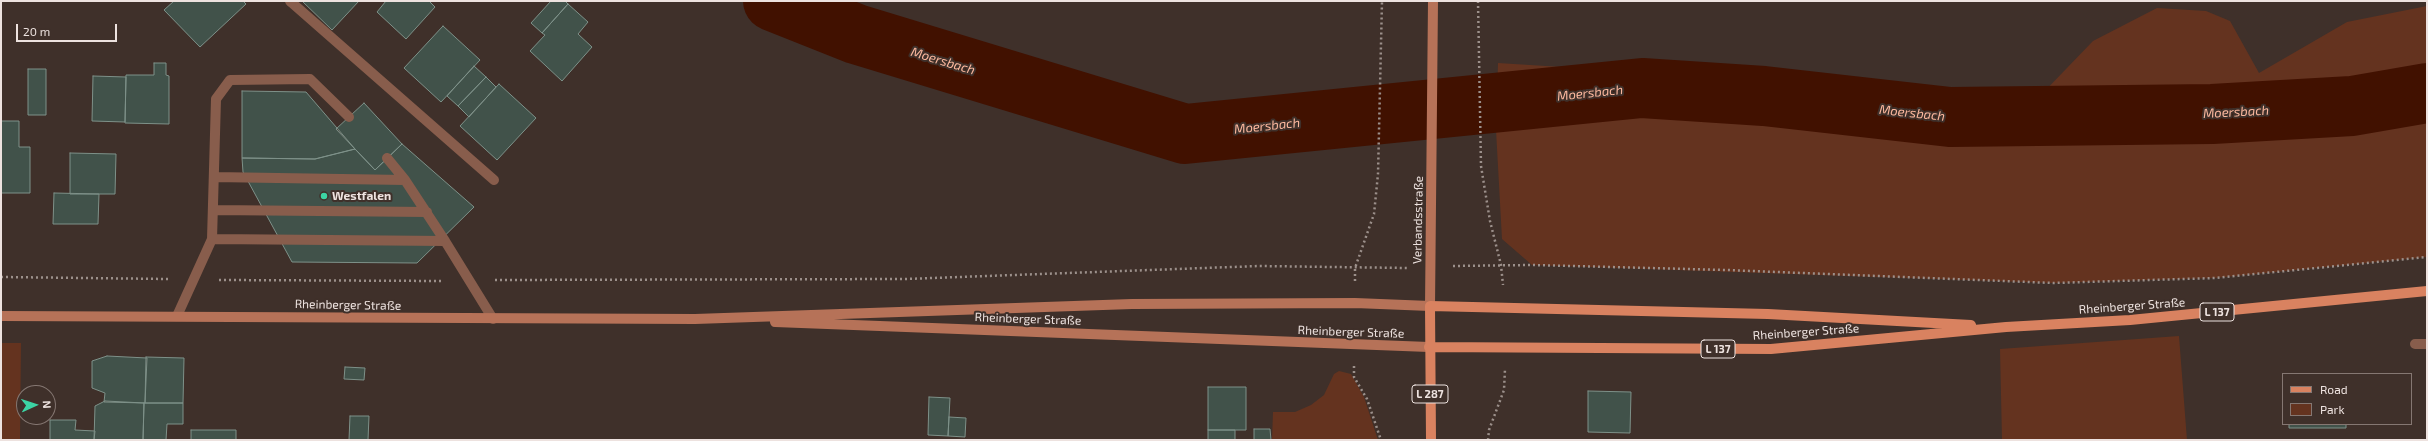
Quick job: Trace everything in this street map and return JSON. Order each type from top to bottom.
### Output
[{"type":"main road","name":"Verbandsstraße","points":[[1431,440],[1430,306],[1433,1]]},
{"type":"main road","name":"Rheinberger Straße","points":[[695,319],[1430,347],[1771,349],[2006,327],[2130,320],[2427,291]]},
{"type":"main road","name":"Rheinberger Straße","points":[[1,316],[695,319],[1132,304],[1355,303],[1768,314],[2006,327]]},
{"type":"street","points":[[291,2],[494,180]]},
{"type":"street","points":[[177,316],[212,239],[216,99],[230,80],[310,79],[349,117]]},
{"type":"street","points":[[387,158],[405,180],[445,240],[493,319]]},
{"type":"street","points":[[214,177],[405,180]]},
{"type":"street","points":[[213,210],[426,212]]},
{"type":"street","points":[[212,239],[445,240]]},
{"type":"street","points":[[2415,344],[2427,344]]},
{"type":"path","points":[[1378,148],[1382,1]]},
{"type":"path","points":[[1478,1],[1480,140]]},
{"type":"path","points":[[1501,265],[1720,269],[2053,283],[2215,278],[2427,257]]},
{"type":"path","points":[[1,277],[194,280],[470,281],[905,279],[1259,266],[1355,268]]},
{"type":"green space","points":[[2427,6],[2427,257],[2215,278],[2053,283],[1532,265],[1502,239],[1496,130],[1498,63],[2039,97],[2093,41],[2157,8],[2206,11],[2230,21],[2259,73],[2347,22]]},
{"type":"green space","points":[[2179,336],[2187,440],[2002,440],[2000,349]]},
{"type":"green space","points":[[1,343],[21,343],[21,385],[16,385],[16,425],[20,425],[20,440],[1,440]]},
{"type":"green space","points":[[1339,371],[1351,374],[1364,397],[1378,440],[1272,440],[1273,412],[1295,412],[1311,405],[1324,395],[1334,374]]},
{"type":"building","points":[[174,1],[243,1],[246,4],[200,47],[164,10]]},
{"type":"building","points":[[302,1],[359,1],[332,30]]},
{"type":"building","points":[[386,1],[429,1],[435,7],[406,39],[377,12]]},
{"type":"building","points":[[551,1],[565,1],[568,4],[542,33],[531,23]]},
{"type":"building","points":[[568,4],[588,22],[578,34],[592,47],[562,81],[530,51],[545,35],[542,33]]},
{"type":"building","points":[[443,26],[480,60],[441,102],[404,68]]},
{"type":"building","points":[[154,63],[166,63],[166,75],[169,76],[169,124],[125,123],[126,75],[154,75]]},
{"type":"building","points":[[474,66],[486,77],[458,106],[447,96]]},
{"type":"building","points":[[28,69],[46,69],[46,115],[28,115]]},
{"type":"building","points":[[93,76],[126,77],[125,122],[92,121]]},
{"type":"building","points":[[486,77],[496,87],[469,117],[458,106]]},
{"type":"building","points":[[499,84],[536,118],[497,160],[460,126]]},
{"type":"building","points":[[242,91],[306,92],[355,149],[315,159],[242,158]]},
{"type":"building","points":[[364,103],[402,144],[375,170],[336,129]]},
{"type":"building","points":[[1,121],[19,121],[19,147],[30,147],[30,193],[1,193]]},
{"type":"building","points":[[402,144],[474,207],[417,263],[292,262],[243,172],[242,158],[315,159],[355,149],[375,170]]},
{"type":"building","points":[[70,153],[116,154],[115,194],[70,194]]},
{"type":"building","points":[[54,193],[99,194],[98,224],[53,224]]},
{"type":"building","points":[[107,356],[147,358],[145,403],[104,402],[105,393],[92,388],[92,361]]},
{"type":"building","points":[[146,357],[184,358],[183,403],[145,403]]},
{"type":"building","points":[[345,367],[365,368],[364,380],[344,379]]},
{"type":"building","points":[[1208,387],[1246,387],[1246,430],[1208,430]]},
{"type":"building","points":[[1588,391],[1631,392],[1630,433],[1588,432]]},
{"type":"building","points":[[929,397],[950,398],[948,436],[928,435]]},
{"type":"building","points":[[105,401],[144,403],[143,440],[94,440],[95,406]]},
{"type":"building","points":[[144,403],[183,403],[183,424],[167,424],[166,440],[143,440]]},
{"type":"building","points":[[350,416],[369,416],[368,440],[349,440]]},
{"type":"building","points":[[949,417],[966,418],[965,437],[948,436]]},
{"type":"building","points":[[56,420],[76,420],[75,430],[95,431],[94,440],[50,440],[50,425],[56,425]]},
{"type":"building","points":[[2289,425],[2346,425],[2346,428],[2289,428]]},
{"type":"building","points":[[1254,429],[1270,429],[1271,440],[1254,440]]},
{"type":"building","points":[[191,430],[236,430],[236,440],[191,440]]},
{"type":"building","points":[[1208,430],[1235,430],[1235,440],[1208,440]]},
{"type":"waterway","name":"Moersbach","points":[[773,1],[856,34],[1185,134],[1642,88],[1764,96],[1950,117],[2212,114],[2352,106],[2427,93]]},
{"type":"place","name":"Westfalen","points":[[324,196]]}]
